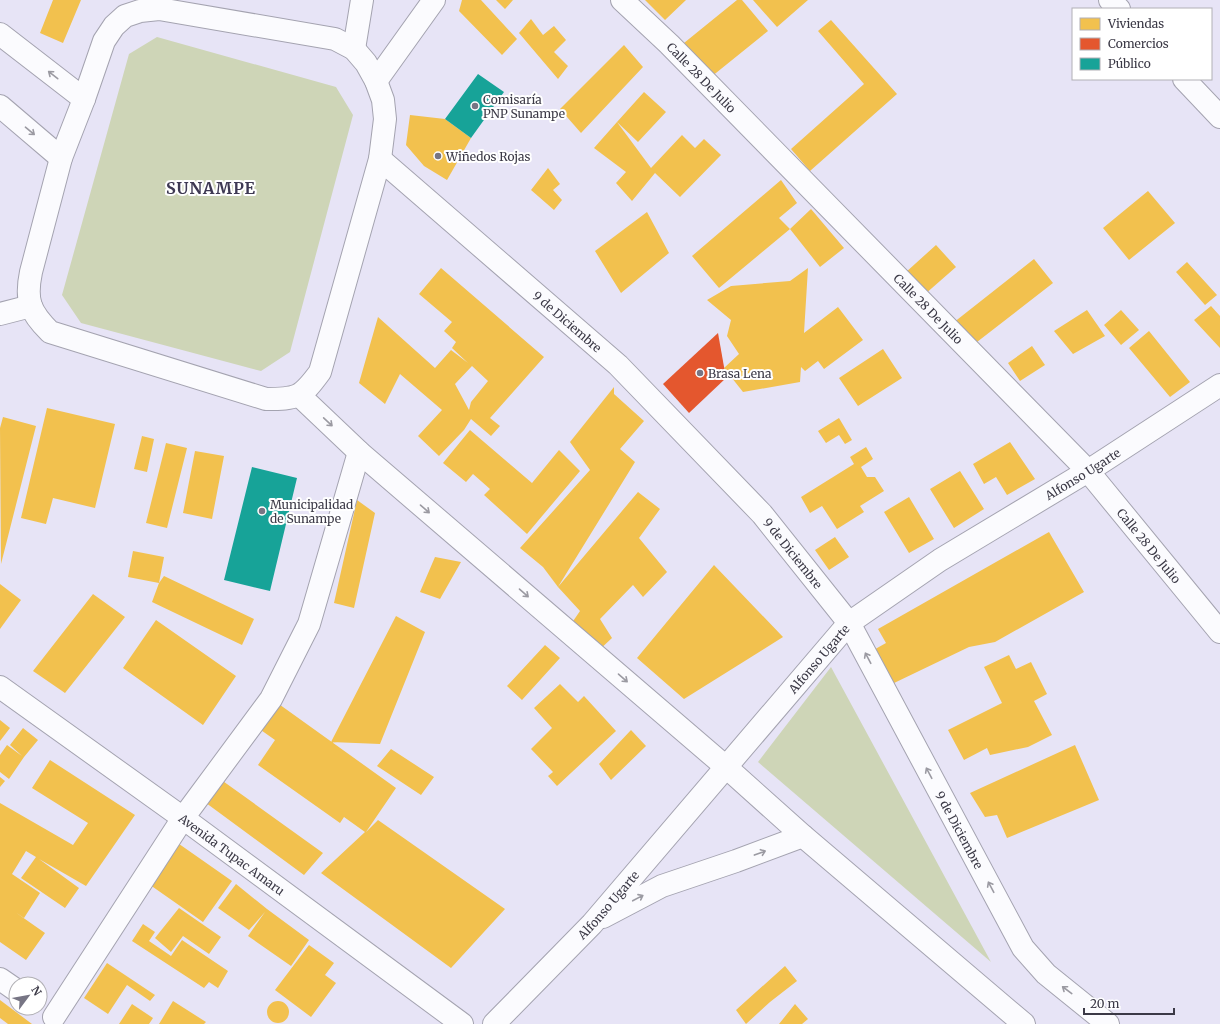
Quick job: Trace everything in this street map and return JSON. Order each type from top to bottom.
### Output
[{"type":"street","points":[[354,49],[362,0]]},
{"type":"street","points":[[376,81],[434,0]]},
{"type":"street","name":"Calle 28 De Julio","points":[[622,0],[669,44],[1088,471],[1220,632]]},
{"type":"street","points":[[1110,0],[1118,8]]},
{"type":"street","points":[[141,6],[335,39],[354,49],[366,63],[376,81],[383,100],[385,119],[380,159],[320,372],[300,396],[284,399],[266,399],[50,332],[37,319],[31,306],[28,288],[61,158],[84,99],[104,41],[114,26],[125,16],[141,6]]},
{"type":"street","points":[[0,34],[84,99]]},
{"type":"street","points":[[1185,80],[1220,117]]},
{"type":"street","points":[[0,106],[61,158]]},
{"type":"street","name":"9 de Diciembre","points":[[380,159],[618,366],[762,514],[849,623],[1024,948],[1046,974],[1108,1024]]},
{"type":"street","points":[[0,314],[31,306]]},
{"type":"street","name":"Alfonso Ugarte","points":[[494,1024],[592,924],[849,623],[940,560],[1088,471],[1220,385]]},
{"type":"street","points":[[300,396],[359,452],[726,766],[803,836],[1024,1024]]},
{"type":"street","points":[[53,1016],[183,818],[270,699],[308,624],[359,452]]},
{"type":"street","name":"Avenida Tupac Amaru","points":[[0,687],[183,818],[462,1024]]},
{"type":"street","points":[[592,924],[662,886],[803,836]]},
{"type":"green space","points":[[157,37],[336,87],[353,115],[290,352],[261,371],[81,323],[62,295],[129,54]]},
{"type":"green space","points":[[831,667],[991,962],[758,762]]},
{"type":"building: Viviendas","points":[[53,0],[81,0],[63,43],[40,33]]},
{"type":"building: Viviendas","points":[[462,0],[481,0],[517,39],[502,55],[459,11]]},
{"type":"building: Viviendas","points":[[496,0],[513,0],[505,9]]},
{"type":"building: Viviendas","points":[[645,0],[686,0],[665,20]]},
{"type":"building: Viviendas","points":[[737,0],[742,0],[768,31],[711,77],[684,43]]},
{"type":"building: Viviendas","points":[[753,0],[808,0],[777,27]]},
{"type":"building: Viviendas","points":[[531,19],[543,35],[554,26],[566,40],[554,52],[568,66],[558,79],[519,33]]},
{"type":"building: Viviendas","points":[[831,20],[897,94],[810,171],[791,149],[864,84],[818,31]]},
{"type":"building: Viviendas","points":[[624,45],[643,67],[581,133],[560,109]]},
{"type":"building: Viviendas","points":[[644,92],[666,112],[638,142],[617,122]]},
{"type":"building: Viviendas","name":"Wiñedos Rojas","points":[[410,115],[445,119],[471,138],[447,180],[424,166],[406,145]]},
{"type":"building: Viviendas","points":[[617,122],[651,168],[682,135],[695,148],[704,139],[721,155],[680,197],[655,173],[632,201],[616,183],[626,172],[594,148]]},
{"type":"building: Viviendas","points":[[548,168],[560,184],[553,190],[562,200],[554,210],[531,190]]},
{"type":"building: Viviendas","points":[[781,180],[797,203],[779,218],[790,229],[719,288],[692,256]]},
{"type":"building: Viviendas","points":[[1148,191],[1175,223],[1129,260],[1103,228]]},
{"type":"building: Viviendas","points":[[811,209],[844,248],[820,267],[790,229]]},
{"type":"building: Viviendas","points":[[647,212],[669,253],[621,293],[595,251]]},
{"type":"building: Viviendas","points":[[936,245],[956,267],[924,295],[905,273]]},
{"type":"building: Viviendas","points":[[1034,259],[1053,283],[977,342],[953,323]]},
{"type":"building: Viviendas","points":[[1187,262],[1217,295],[1205,305],[1176,272]]},
{"type":"building: Viviendas","points":[[441,268],[544,357],[490,418],[500,426],[491,436],[471,419],[464,430],[439,456],[418,436],[442,410],[400,374],[385,404],[359,383],[378,317],[435,368],[451,350],[468,363],[452,348],[456,342],[444,331],[452,322],[419,294]],"holes":[[[472,366],[488,381],[471,402],[469,410],[455,384]]]},
{"type":"building: Viviendas","points":[[808,268],[804,333],[838,307],[863,340],[824,369],[818,361],[805,371],[801,367],[800,382],[743,392],[724,368],[739,354],[727,336],[731,320],[707,300],[731,286],[790,281]]},
{"type":"building: Viviendas","points":[[1211,306],[1220,316],[1220,348],[1194,320]]},
{"type":"building: Viviendas","points":[[1087,310],[1105,336],[1073,354],[1054,331]]},
{"type":"building: Viviendas","points":[[1121,310],[1139,330],[1121,345],[1104,325]]},
{"type":"building: Viviendas","points":[[1149,331],[1190,382],[1170,397],[1129,348]]},
{"type":"building: Viviendas","points":[[1032,346],[1045,365],[1020,381],[1008,363]]},
{"type":"building: Viviendas","points":[[883,349],[902,378],[858,406],[839,378]]},
{"type":"building: Viviendas","points":[[614,387],[614,394],[644,421],[620,449],[635,462],[558,587],[543,567],[520,548],[590,470],[570,442]]},
{"type":"building: Viviendas","points":[[47,408],[115,424],[95,508],[53,498],[46,524],[21,518]]},
{"type":"building: Viviendas","points":[[3,417],[36,426],[1,564],[0,428]]},
{"type":"building: Viviendas","points":[[839,418],[852,440],[845,444],[839,435],[826,443],[818,431]]},
{"type":"building: Viviendas","points":[[470,430],[532,483],[559,450],[580,471],[527,534],[484,495],[490,489],[473,474],[466,482],[443,463]]},
{"type":"building: Viviendas","points":[[142,436],[154,439],[147,472],[134,469]]},
{"type":"building: Viviendas","points":[[1010,442],[1035,479],[1007,495],[996,477],[984,484],[973,464]]},
{"type":"building: Viviendas","points":[[166,443],[187,448],[167,528],[146,523]]},
{"type":"building: Viviendas","points":[[866,447],[873,459],[861,467],[867,477],[875,477],[884,491],[860,506],[864,512],[837,529],[822,506],[810,513],[801,497],[854,464],[850,457]]},
{"type":"building: Viviendas","points":[[195,451],[224,456],[212,519],[183,513]]},
{"type":"building: Viviendas","points":[[960,471],[984,509],[954,528],[930,489]]},
{"type":"building: Viviendas","points":[[638,492],[660,509],[639,538],[667,572],[643,597],[633,585],[600,619],[612,638],[597,652],[567,630],[580,611],[558,587]]},
{"type":"building: Viviendas","points":[[909,497],[934,539],[909,553],[884,512]]},
{"type":"building: Viviendas","points":[[357,500],[375,513],[354,608],[334,603]]},
{"type":"building: Viviendas","points":[[1049,532],[1084,592],[995,642],[969,647],[892,684],[870,652],[886,643],[878,629]]},
{"type":"building: Viviendas","points":[[835,537],[849,557],[829,570],[815,550]]},
{"type":"building: Viviendas","points":[[133,551],[164,557],[159,583],[128,577]]},
{"type":"building: Viviendas","points":[[435,557],[461,562],[440,599],[420,592]]},
{"type":"building: Viviendas","points":[[714,565],[783,637],[684,699],[637,658]]},
{"type":"building: Viviendas","points":[[164,576],[254,619],[242,645],[152,602],[159,583]]},
{"type":"building: Viviendas","points":[[0,584],[21,600],[0,629]]},
{"type":"building: Viviendas","points":[[93,594],[125,617],[65,693],[33,671]]},
{"type":"building: Viviendas","points":[[396,616],[425,632],[380,744],[331,742]]},
{"type":"building: Viviendas","points":[[156,620],[236,676],[203,725],[123,668]]},
{"type":"building: Viviendas","points":[[545,645],[560,658],[522,700],[507,686]]},
{"type":"building: Viviendas","points":[[1009,655],[1016,669],[1031,662],[1047,694],[1034,701],[1052,735],[1028,747],[990,755],[987,748],[964,760],[948,730],[1002,703],[984,667]]},
{"type":"building: Viviendas","points":[[560,684],[578,702],[584,696],[616,731],[557,786],[548,776],[553,772],[531,749],[552,728],[534,708]]},
{"type":"building: Viviendas","points":[[276,702],[396,788],[366,832],[378,820],[505,909],[451,968],[321,873],[365,832],[344,817],[340,823],[258,765],[275,740],[258,728]]},
{"type":"building: Viviendas","points":[[0,720],[10,728],[0,741]]},
{"type":"building: Viviendas","points":[[23,728],[38,740],[9,779],[0,772],[0,755],[7,745],[22,756],[10,745]]},
{"type":"building: Viviendas","points":[[631,730],[646,746],[611,780],[599,764]]},
{"type":"building: Viviendas","points":[[1075,745],[1099,800],[1007,838],[997,815],[985,817],[970,793]]},
{"type":"building: Viviendas","points":[[391,749],[434,777],[421,795],[377,766]]},
{"type":"building: Viviendas","points":[[50,760],[135,815],[86,886],[39,859],[79,888],[65,908],[21,878],[36,857],[26,851],[12,874],[40,893],[24,918],[15,912],[45,933],[26,960],[0,942],[0,803],[73,845],[88,823],[32,788]]},
{"type":"building: Viviendas","points":[[0,777],[5,781],[0,787]]},
{"type":"building: Viviendas","points":[[220,779],[323,853],[304,875],[202,800]]},
{"type":"building: Viviendas","points":[[172,839],[232,881],[203,922],[143,880]]},
{"type":"building: Viviendas","points":[[236,884],[309,940],[291,966],[248,936],[265,912],[249,930],[218,908]]},
{"type":"building: Viviendas","points":[[179,908],[221,937],[209,954],[183,936],[171,952],[155,938]]},
{"type":"building: Viviendas","points":[[143,924],[155,932],[149,941],[171,956],[182,940],[228,971],[218,988],[209,982],[204,988],[132,941]]},
{"type":"building: Viviendas","points":[[309,945],[334,963],[325,975],[336,983],[311,1017],[275,990]]},
{"type":"building: Viviendas","points":[[107,963],[155,995],[150,1001],[127,985],[108,1014],[84,998]]},
{"type":"building: Viviendas","points":[[785,966],[797,981],[770,1002],[746,1024],[736,1010]]},
{"type":"building: Viviendas","points":[[0,1000],[8,1006],[8,1016],[21,1016],[32,1024],[8,1024],[0,1018]]},
{"type":"building: Viviendas","points":[[173,1001],[206,1022],[204,1024],[159,1024]]},
{"type":"building: Viviendas","points":[[278,1001],[286,1004],[289,1012],[286,1020],[278,1023],[270,1020],[267,1012],[270,1004]]},
{"type":"building: Viviendas","points":[[132,1004],[153,1018],[149,1024],[119,1024]]},
{"type":"building: Viviendas","points":[[795,1004],[808,1019],[802,1024],[779,1024]]},
{"type":"building: Comercios","name":"Brasa Lena","points":[[718,333],[726,378],[689,413],[663,384]]},
{"type":"building: Público","name":"Comisaría PNP Sunampe","points":[[478,74],[504,92],[471,138],[445,119]]},
{"type":"building: Público","points":[[252,467],[297,478],[270,591],[224,580]]},
{"type":"place","name":"Comisaría PNP Sunampe","points":[[475,106]]},
{"type":"place","name":"Wiñedos Rojas","points":[[438,156]]},
{"type":"place","name":"Brasa Lena","points":[[700,373]]},
{"type":"place","name":"Municipalidad de Sunampe","points":[[262,511]]},
{"type":"district","name":"SUNAMPE","points":[[211,188]]}]
